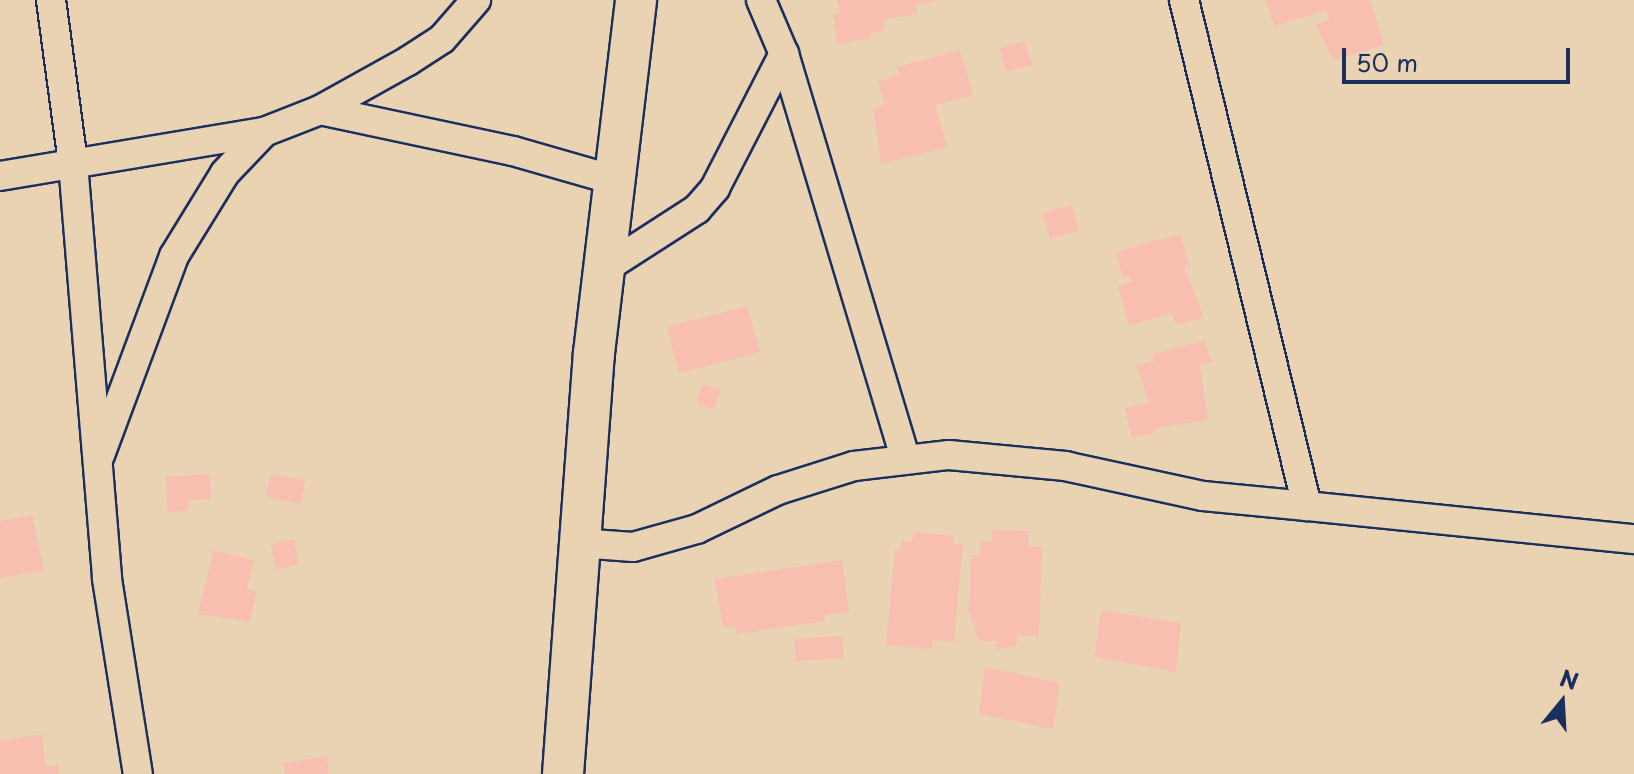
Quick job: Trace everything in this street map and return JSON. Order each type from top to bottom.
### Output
[{"type":"street","points":[[51,0],[73,163],[96,466],[116,650],[138,774]]},
{"type":"street","points":[[0,176],[264,132],[320,110],[442,39],[476,0]]},
{"type":"street","points":[[563,774],[579,543],[604,269],[636,0]]},
{"type":"street","points":[[761,0],[784,54],[905,458]]},
{"type":"street","points":[[1184,0],[1307,506]]},
{"type":"street","points":[[604,269],[697,209],[715,188],[784,54]]},
{"type":"street","points":[[320,110],[513,151],[614,180]]},
{"type":"street","points":[[96,466],[174,256],[225,173],[264,132]]},
{"type":"street","points":[[579,543],[633,547],[670,537],[778,490],[854,466],[905,458],[995,456],[1203,496],[1634,539]]},
{"type":"building","points":[[837,0],[936,1],[916,5],[917,14],[883,20],[885,30],[871,33],[871,38],[838,44],[833,14],[840,13]]},
{"type":"building","points":[[1266,0],[1370,0],[1384,45],[1333,60],[1315,24],[1329,20],[1326,10],[1274,26]]},
{"type":"building","points":[[1025,41],[1032,65],[1006,72],[1000,48]]},
{"type":"building","points":[[960,50],[973,95],[935,105],[947,147],[881,164],[873,108],[885,105],[878,81],[900,75],[897,67]]},
{"type":"building","points":[[1072,205],[1079,230],[1050,239],[1042,214]]},
{"type":"building","points":[[1180,234],[1190,266],[1184,267],[1204,317],[1176,325],[1172,313],[1129,326],[1118,286],[1131,282],[1129,275],[1123,277],[1116,252]]},
{"type":"building","points":[[747,306],[760,352],[679,373],[667,327]]},
{"type":"building","points":[[1205,341],[1211,362],[1200,365],[1208,420],[1155,428],[1156,433],[1132,438],[1125,408],[1150,403],[1136,365],[1154,361],[1152,354]]},
{"type":"building","points":[[702,384],[720,389],[715,409],[697,404]]},
{"type":"building","points":[[210,474],[211,499],[188,500],[189,511],[168,512],[166,477]]},
{"type":"building","points":[[271,474],[305,480],[300,504],[266,497]]},
{"type":"building","points":[[32,515],[44,570],[0,578],[0,521]]},
{"type":"building","points":[[992,530],[1029,531],[1028,547],[1042,547],[1039,636],[1017,635],[1017,645],[1004,649],[996,649],[996,641],[979,641],[969,612],[971,555],[980,555],[980,541],[991,542]]},
{"type":"building","points":[[914,532],[954,536],[953,544],[963,544],[954,642],[933,640],[932,649],[886,645],[895,550],[900,551],[901,541],[912,542]]},
{"type":"building","points":[[294,539],[299,564],[276,569],[271,544]]},
{"type":"building","points":[[214,550],[254,560],[247,588],[257,591],[250,622],[198,614]]},
{"type":"building","points":[[842,560],[849,612],[824,615],[825,621],[736,634],[735,626],[723,628],[715,579]]},
{"type":"building","points":[[1101,610],[1181,623],[1176,672],[1095,657]]},
{"type":"building","points":[[842,636],[844,658],[796,661],[794,639]]},
{"type":"building","points":[[985,667],[1060,683],[1053,729],[979,714]]},
{"type":"building","points":[[42,734],[46,767],[58,765],[59,774],[0,774],[0,741]]},
{"type":"building","points":[[326,756],[329,774],[285,774],[284,763]]}]
